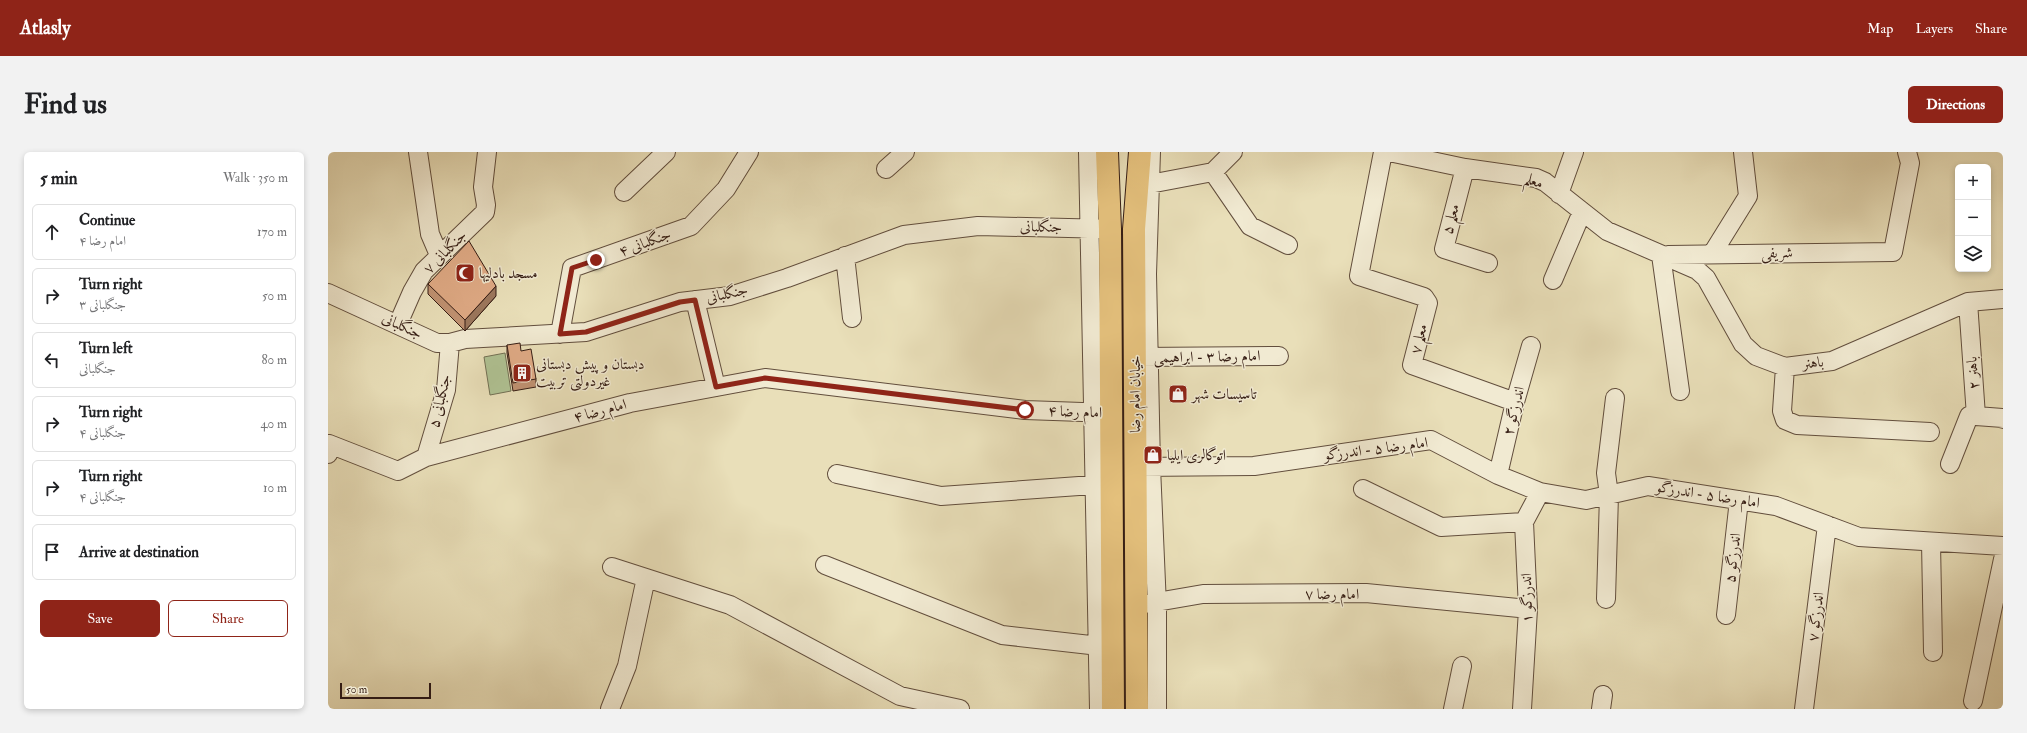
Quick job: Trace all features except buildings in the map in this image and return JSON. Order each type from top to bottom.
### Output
[{"type":"main road","name":"خیابان امام رضا","points":[[1103,708],[1105,646],[1100,228],[1109,184],[1107,152]]},
{"type":"main road","name":"خیابان امام رضا","points":[[1137,709],[1147,603],[1143,467],[1142,357],[1134,229],[1142,184],[1140,152]]},
{"type":"main road","points":[[1109,184],[1115,178],[1123,175],[1131,176],[1142,184]]},
{"type":"street","points":[[418,152],[430,234],[439,255]]},
{"type":"street","name":"جنگلبانی ۷","points":[[398,324],[421,276],[439,255],[481,217],[486,205],[483,187],[487,152]]},
{"type":"street","points":[[624,192],[666,152]]},
{"type":"street","name":"جنگلبانی ۴","points":[[560,334],[572,268],[691,226],[726,189],[749,152]]},
{"type":"street","points":[[886,169],[905,152]]},
{"type":"street","points":[[1088,152],[1100,228]]},
{"type":"street","points":[[1151,152],[1142,184],[1213,172],[1233,152]]},
{"type":"street","name":"معلم ۷","points":[[1383,152],[1359,276],[1424,297],[1428,303],[1412,365],[1515,402]]},
{"type":"street","name":"معلم","points":[[1389,152],[1465,168],[1536,178],[1545,182],[1607,231],[1661,255]]},
{"type":"street","points":[[1559,194],[1574,152]]},
{"type":"street","points":[[1712,254],[1748,196],[1743,152]]},
{"type":"street","name":"شریفی","points":[[1661,255],[1893,252],[1910,163],[1908,152]]},
{"type":"street","name":"معلم ۵","points":[[1465,168],[1444,249],[1488,263]]},
{"type":"street","points":[[1213,172],[1250,226],[1288,245]]},
{"type":"street","points":[[1553,280],[1582,212]]},
{"type":"street","name":"جنگلبانی","points":[[328,293],[437,343],[450,343],[465,339],[586,332],[680,302],[730,296],[904,235],[978,226],[1100,228]]},
{"type":"street","points":[[1661,255],[1680,391]]},
{"type":"street","name":"باهنر","points":[[1661,255],[1697,270],[1706,278],[1743,344],[1756,356],[1785,367],[1832,361],[1968,302],[2003,299]]},
{"type":"street","points":[[846,256],[852,318]]},
{"type":"street","points":[[695,300],[716,387]]},
{"type":"street","name":"باهنر ۲","points":[[1968,302],[1976,416]]},
{"type":"street","name":"جنگلبانی ۵","points":[[426,457],[446,390],[450,343]]},
{"type":"street","name":"اندرزگو ۲","points":[[1498,475],[1515,402],[1531,346]]},
{"type":"street","name":"امام رضا ۳ - ابراهیمی","points":[[1142,357],[1279,356]]},
{"type":"street","points":[[1785,367],[1782,411],[1785,420],[1797,425],[1930,432]]},
{"type":"street","name":"امام رضا ۴","points":[[328,454],[329,444],[398,471],[426,457],[630,403],[765,378],[1025,410],[1102,413]]},
{"type":"street","points":[[1606,599],[1609,495],[1606,473],[1615,398]]},
{"type":"street","points":[[1950,464],[1969,416],[2003,419]]},
{"type":"street","name":"امام رضا ۵ - اندرزگو","points":[[1143,467],[1254,466],[1431,440],[1498,475],[1540,492],[1586,500],[1648,486],[1776,506],[1859,537],[2003,546]]},
{"type":"street","points":[[837,474],[941,496],[1103,484]]},
{"type":"street","points":[[1363,489],[1441,527],[1524,522],[1540,492]]},
{"type":"street","name":"اندرزگو ۵","points":[[1726,615],[1739,500]]},
{"type":"street","name":"اندرزگو ۱","points":[[1522,709],[1528,610],[1524,522]]},
{"type":"street","name":"اندرزگو ۷","points":[[1804,709],[1827,525]]},
{"type":"street","points":[[1931,542],[1932,652]]},
{"type":"street","points":[[1974,701],[2003,558]]},
{"type":"street","points":[[825,565],[1002,635],[1105,646]]},
{"type":"street","points":[[612,568],[730,605],[900,696],[960,709]]},
{"type":"street","points":[[610,709],[626,666],[646,578]]},
{"type":"street","name":"امام رضا ۷","points":[[1147,603],[1203,594],[1366,594],[1528,610]]},
{"type":"street","points":[[1147,603],[1158,709]]},
{"type":"street","points":[[1453,709],[1462,666]]},
{"type":"green space","points":[[505,353],[511,391],[490,395],[484,357]]},
{"type":"place","name":"مسجد بادلیها","points":[[465,273]]},
{"type":"place","name":"دبستان و پیش دبستانی غیردولتی تربیت","points":[[522,373]]},
{"type":"place","name":"تاسیسات شهر","points":[[1178,394]]},
{"type":"place","name":"اتوگالری ایلیا","points":[[1153,455]]},
{"type":"route","points":[[596,260],[572,268],[560,334],[586,332],[653,309],[695,300],[716,387],[765,378],[1025,410]]}]
